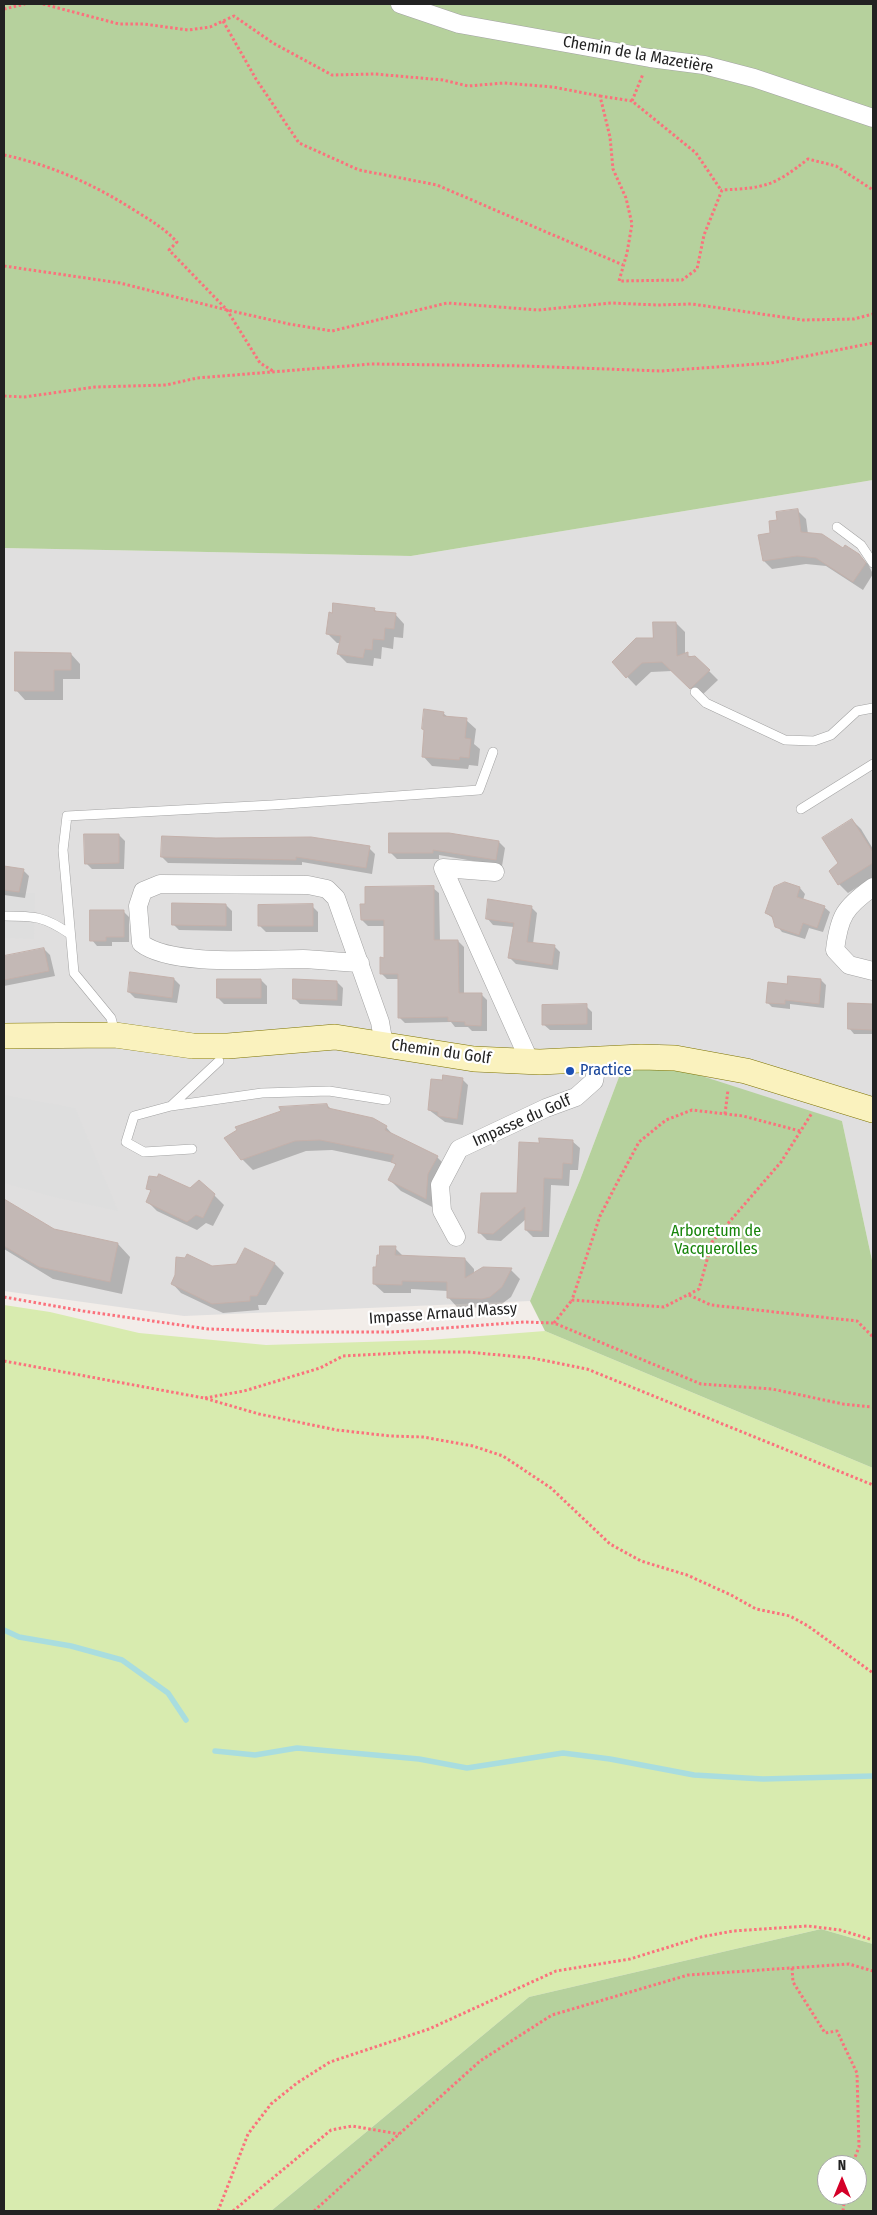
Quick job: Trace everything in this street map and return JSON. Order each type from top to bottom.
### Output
[{"type":"street","name":"Chemin de la Mazetière","points":[[400,4],[459,24],[650,58],[704,65],[754,78],[873,118]]},
{"type":"street","points":[[495,872],[443,868],[530,1062]]},
{"type":"street","points":[[360,963],[305,959],[183,958],[148,948],[141,943],[138,906],[143,891],[160,884],[308,885],[327,889],[336,898],[360,963],[380,1022],[384,1045]]},
{"type":"street","points":[[873,887],[853,901],[838,926],[835,950],[849,965],[873,971]]},
{"type":"street","name":"Chemin du Golf","points":[[4,1036],[115,1035],[193,1046],[228,1046],[335,1037],[474,1059],[530,1062],[641,1057],[693,1060],[746,1071],[873,1110]]},
{"type":"street","name":"Impasse du Golf","points":[[456,1237],[442,1211],[440,1185],[459,1149],[546,1108],[576,1097],[594,1081],[598,1059]]},
{"type":"lane","points":[[837,527],[861,545],[873,563]]},
{"type":"lane","points":[[695,692],[706,703],[785,740],[814,741],[831,734],[857,711],[873,708]]},
{"type":"lane","points":[[115,1035],[111,1018],[74,973],[63,850],[67,816],[282,804],[479,790],[493,752]]},
{"type":"lane","points":[[801,808],[873,764]]},
{"type":"lane","points":[[4,916],[34,916],[52,921],[70,934]]},
{"type":"lane","points":[[171,1106],[219,1061]]},
{"type":"lane","points":[[192,1149],[144,1152],[126,1142],[134,1116],[171,1106],[262,1093],[329,1091],[386,1100]]},
{"type":"path","points":[[4,9],[25,4]]},
{"type":"path","points":[[43,4],[119,24],[144,24],[188,30],[210,27],[234,16],[272,42],[332,75],[375,74],[443,80],[468,86],[504,83],[553,87],[632,101],[696,153],[722,190]]},
{"type":"path","points":[[223,21],[256,79],[299,143],[359,170],[437,185],[623,265]]},
{"type":"path","points":[[632,101],[650,58]]},
{"type":"path","points":[[600,96],[610,137],[613,169],[626,198],[632,224],[619,281],[682,280],[697,269],[704,235],[722,190]]},
{"type":"path","points":[[4,155],[50,168],[85,181],[165,229],[177,242],[169,250],[227,310],[260,364],[274,372]]},
{"type":"path","points":[[722,190],[754,189],[781,180],[808,160],[836,166],[873,190]]},
{"type":"path","points":[[4,266],[120,283],[289,324],[332,330],[446,304],[538,310],[611,302],[657,305],[692,304],[803,320],[854,319],[873,314]]},
{"type":"path","points":[[4,396],[24,397],[95,386],[166,385],[197,378],[371,364],[524,366],[662,371],[771,363],[873,343]]},
{"type":"path","points":[[725,1114],[728,1086]]},
{"type":"path","points":[[572,1300],[664,1307],[699,1289],[712,1242],[781,1162],[823,1095]]},
{"type":"path","points":[[554,1323],[572,1300],[600,1216],[639,1142],[666,1120],[692,1110],[743,1116],[800,1131]]},
{"type":"path","points":[[688,1295],[711,1304],[857,1321],[873,1337]]},
{"type":"path","name":"Impasse Arnaud Massy","points":[[4,1297],[208,1330],[392,1332],[524,1322],[554,1323],[701,1384],[772,1389],[843,1404],[873,1407]]},
{"type":"path","points":[[204,1398],[244,1391],[320,1368],[342,1356],[401,1352],[466,1352],[532,1358],[586,1369],[873,1484]]},
{"type":"path","points":[[4,1360],[204,1398],[259,1414],[337,1430],[423,1437],[473,1446],[503,1456],[551,1488],[610,1544],[640,1561],[687,1575],[731,1595],[756,1609],[790,1616],[808,1626],[873,1674]]},
{"type":"path","points":[[218,2211],[248,2134],[271,2104],[297,2083],[330,2062],[429,2029],[556,1971],[630,1959],[701,1937],[733,1931],[808,1926],[840,1930],[873,1940]]},
{"type":"path","points":[[314,2211],[480,2061],[552,2015],[688,1975],[849,1964],[873,1971]]},
{"type":"path","points":[[792,1968],[793,1982],[825,2033],[837,2031],[857,2073],[859,2147],[856,2155]]},
{"type":"path","points":[[232,2211],[331,2130],[352,2126],[400,2134]]},
{"type":"shaded area","points":[[873,480],[873,1265],[842,1121],[622,1069],[580,1180],[530,1301],[184,1316],[4,1291],[4,548],[411,556]]},
{"type":"shaded area","points":[[4,893],[35,893],[34,939],[4,938]]},
{"type":"shaded area","points":[[4,1095],[75,1108],[118,1211],[54,1197],[4,1183]]},
{"type":"green space","points":[[4,4],[873,4],[873,480],[411,556],[4,548]]},
{"type":"green space","name":"Arboretum de Vacquerolles","points":[[622,1069],[680,1069],[842,1121],[873,1265],[873,1468],[545,1331],[530,1301],[580,1180]]},
{"type":"green space","points":[[4,1305],[50,1312],[139,1333],[266,1345],[429,1340],[545,1331],[873,1468],[873,1944],[821,1929],[529,1997],[271,2211],[4,2211]]},
{"type":"green space","points":[[821,1929],[873,1944],[873,2211],[271,2211],[529,1997]]},
{"type":"building","points":[[798,509],[801,532],[822,534],[843,548],[845,545],[859,554],[866,563],[853,582],[816,558],[797,556],[763,561],[758,535],[770,533],[769,521],[777,520],[776,512]]},
{"type":"building","points":[[333,603],[375,608],[374,611],[396,613],[394,629],[385,628],[384,640],[373,639],[372,650],[365,649],[363,658],[337,654],[341,636],[326,634],[329,612],[332,613]]},
{"type":"building","points":[[653,622],[676,622],[677,656],[688,652],[688,657],[695,656],[710,670],[690,689],[662,662],[642,663],[626,678],[612,662],[636,638],[653,638]]},
{"type":"building","points":[[15,652],[71,653],[71,670],[54,670],[54,691],[15,691]]},
{"type":"building","points":[[424,709],[444,712],[443,716],[467,718],[465,738],[471,739],[469,758],[460,757],[459,760],[422,757]]},
{"type":"building","points":[[852,819],[873,852],[873,863],[838,885],[829,871],[838,863],[822,838]]},
{"type":"building","points":[[389,833],[449,833],[499,841],[496,860],[433,850],[433,853],[389,853]]},
{"type":"building","points":[[84,834],[119,834],[119,863],[85,864]]},
{"type":"building","points":[[162,836],[216,838],[311,837],[370,846],[366,868],[296,857],[296,860],[161,857]]},
{"type":"building","points":[[4,866],[24,869],[19,892],[4,890]]},
{"type":"building","points":[[785,882],[800,887],[797,897],[825,906],[817,928],[803,923],[799,935],[775,927],[772,916],[765,913],[774,887]]},
{"type":"building","points":[[434,886],[434,940],[458,940],[459,993],[482,993],[481,1026],[465,1025],[465,1022],[448,1021],[448,1017],[398,1018],[398,974],[380,974],[380,957],[384,958],[384,920],[361,920],[360,904],[365,904],[365,887]]},
{"type":"building","points":[[488,899],[532,906],[527,942],[555,945],[552,965],[508,958],[514,923],[486,919]]},
{"type":"building","points":[[172,903],[226,904],[226,926],[172,925]]},
{"type":"building","points":[[313,904],[313,926],[258,926],[258,905]]},
{"type":"building","points":[[90,910],[124,910],[124,937],[106,937],[106,941],[90,941]]},
{"type":"building","points":[[44,948],[49,971],[4,980],[4,956]]},
{"type":"building","points":[[130,972],[174,978],[172,998],[128,992]]},
{"type":"building","points":[[788,976],[821,979],[819,1004],[785,1000],[785,1004],[766,1003],[768,982],[787,984]]},
{"type":"building","points":[[217,979],[261,979],[261,998],[217,998]]},
{"type":"building","points":[[293,979],[337,981],[337,1000],[293,999]]},
{"type":"building","points":[[848,1003],[873,1004],[873,1030],[848,1029]]},
{"type":"building","points":[[587,1004],[587,1024],[542,1025],[542,1005]]},
{"type":"building","points":[[443,1075],[463,1078],[457,1119],[438,1116],[438,1112],[428,1110],[431,1079],[442,1080]]},
{"type":"building","points":[[327,1104],[328,1108],[373,1118],[387,1126],[385,1130],[438,1156],[428,1174],[426,1199],[388,1180],[396,1164],[391,1162],[394,1155],[320,1140],[295,1141],[241,1160],[224,1138],[237,1130],[235,1127],[281,1111],[279,1107]]},
{"type":"building","points":[[539,1138],[573,1140],[572,1164],[563,1163],[562,1179],[544,1178],[542,1231],[525,1230],[525,1207],[493,1234],[478,1233],[481,1193],[517,1193],[519,1142],[539,1143]]},
{"type":"building","points":[[159,1174],[190,1188],[199,1180],[215,1194],[203,1218],[196,1215],[187,1222],[146,1202],[151,1190],[146,1189],[149,1176],[157,1177]]},
{"type":"building","points":[[4,1199],[54,1229],[118,1243],[110,1282],[39,1267],[4,1246]]},
{"type":"building","points":[[380,1246],[396,1246],[395,1255],[465,1258],[465,1278],[483,1267],[512,1268],[502,1287],[490,1297],[482,1299],[447,1298],[447,1282],[402,1281],[402,1285],[373,1284],[373,1267],[376,1267]]},
{"type":"building","points":[[245,1248],[275,1263],[257,1296],[250,1296],[250,1301],[212,1304],[171,1284],[175,1275],[176,1257],[185,1258],[187,1254],[212,1266],[236,1264]]},
{"type":"waterway","points":[[4,1630],[19,1637],[71,1646],[122,1660],[168,1693],[186,1720]]},
{"type":"waterway","points":[[215,1751],[255,1755],[297,1748],[419,1759],[467,1768],[563,1753],[610,1759],[694,1775],[763,1779],[873,1776]]},
{"type":"place","name":"Practice","points":[[570,1071]]}]
